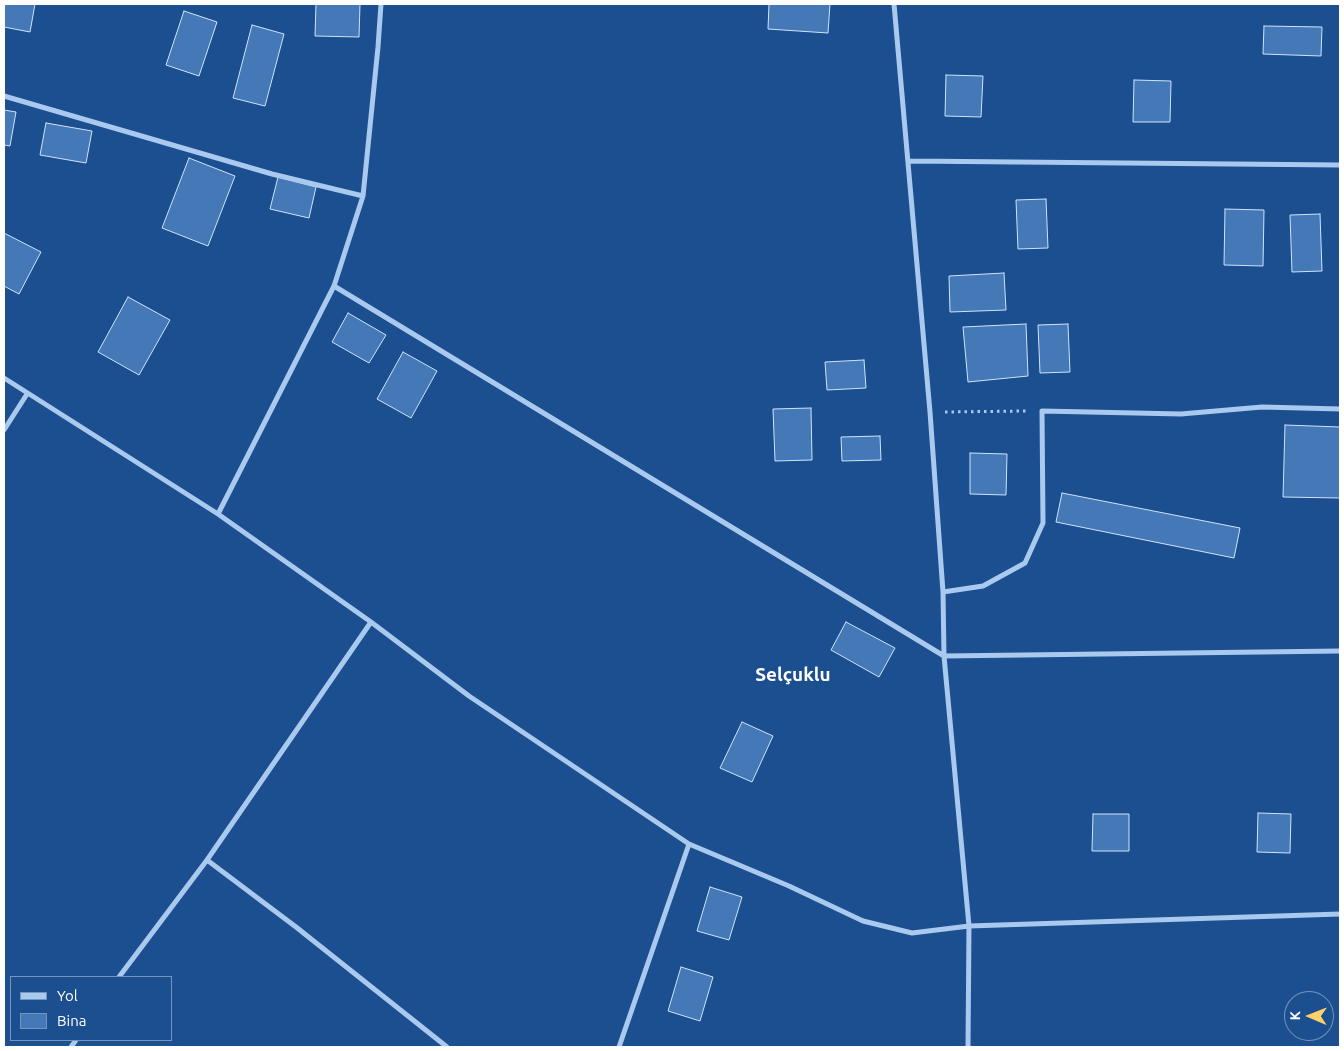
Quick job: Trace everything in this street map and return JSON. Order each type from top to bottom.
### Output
[{"type":"street","points":[[218,514],[334,286],[363,196],[381,4]]},
{"type":"street","points":[[894,4],[930,412],[943,592],[944,656],[969,926],[968,1047]]},
{"type":"street","points":[[4,96],[272,174],[363,196]]},
{"type":"street","points":[[909,161],[1340,165]]},
{"type":"street","points":[[334,286],[944,656],[1340,651]]},
{"type":"street","points":[[4,378],[218,514],[370,622],[469,696],[689,844],[789,886],[863,921],[912,933],[969,926],[1340,914]]},
{"type":"street","points":[[4,430],[27,394]]},
{"type":"street","points":[[943,592],[983,586],[1025,562],[1043,523],[1042,411],[1181,414],[1262,407],[1340,409]]},
{"type":"street","points":[[120,976],[207,860],[370,622]]},
{"type":"street","points":[[619,1047],[689,844]]},
{"type":"street","points":[[207,860],[311,939],[447,1047]]},
{"type":"path","points":[[930,412],[1042,411]]},
{"type":"building","points":[[4,4],[35,4],[30,32],[4,27]]},
{"type":"building","points":[[316,4],[360,4],[359,37],[315,36]]},
{"type":"building","points":[[769,4],[830,4],[828,33],[768,29]]},
{"type":"building","points":[[184,11],[217,22],[199,76],[166,65]]},
{"type":"building","points":[[252,25],[284,34],[265,106],[233,98]]},
{"type":"building","points":[[1264,26],[1322,27],[1321,56],[1263,54]]},
{"type":"building","points":[[946,75],[983,76],[981,117],[945,116]]},
{"type":"building","points":[[1134,80],[1171,81],[1170,122],[1133,122]]},
{"type":"building","points":[[4,110],[16,112],[10,146],[4,145]]},
{"type":"building","points":[[46,123],[92,131],[86,163],[40,155]]},
{"type":"building","points":[[189,158],[235,176],[208,246],[162,228]]},
{"type":"building","points":[[278,177],[316,187],[309,218],[270,209]]},
{"type":"building","points":[[1046,199],[1048,248],[1018,249],[1016,200]]},
{"type":"building","points":[[1225,209],[1264,210],[1263,266],[1224,265]]},
{"type":"building","points":[[1320,214],[1322,271],[1292,272],[1290,215]]},
{"type":"building","points":[[4,233],[41,252],[19,294],[4,286]]},
{"type":"building","points":[[1004,273],[1006,310],[950,312],[949,276]]},
{"type":"building","points":[[128,297],[170,320],[139,375],[98,352]]},
{"type":"building","points":[[348,313],[386,335],[369,363],[332,342]]},
{"type":"building","points":[[1026,324],[1028,376],[968,382],[963,327]]},
{"type":"building","points":[[1068,324],[1070,372],[1040,373],[1038,325]]},
{"type":"building","points":[[403,352],[437,371],[411,418],[377,399]]},
{"type":"building","points":[[864,360],[866,388],[827,390],[825,362]]},
{"type":"building","points":[[811,408],[812,460],[775,461],[773,409]]},
{"type":"building","points":[[1285,425],[1340,427],[1340,498],[1283,497]]},
{"type":"building","points":[[880,436],[881,460],[842,461],[841,437]]},
{"type":"building","points":[[970,453],[1007,454],[1006,495],[970,494]]},
{"type":"building","points":[[1062,493],[1240,528],[1234,558],[1056,522]]},
{"type":"building","points":[[846,622],[895,648],[879,677],[831,650]]},
{"type":"building","points":[[742,722],[773,736],[752,782],[720,768]]},
{"type":"building","points":[[1258,813],[1291,814],[1290,853],[1257,852]]},
{"type":"building","points":[[1093,814],[1129,814],[1129,851],[1092,851]]},
{"type":"building","points":[[710,887],[742,897],[729,940],[697,931]]},
{"type":"building","points":[[681,967],[713,977],[700,1021],[668,1011]]},
{"type":"district","name":"Selçuklu","points":[[793,675]]}]
